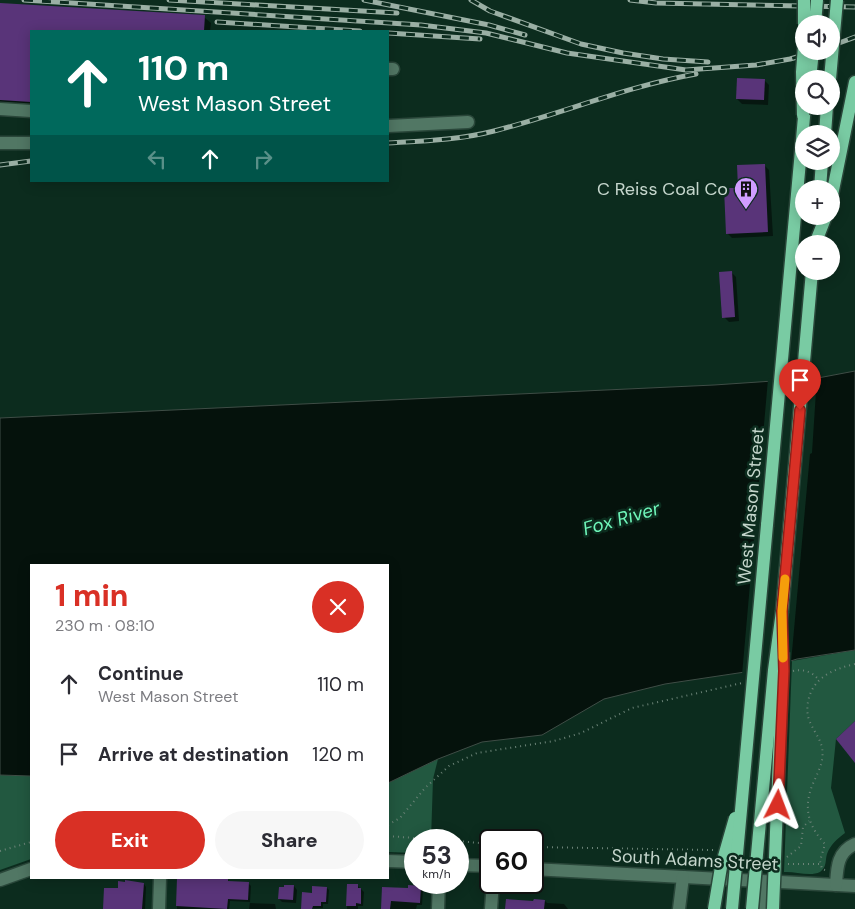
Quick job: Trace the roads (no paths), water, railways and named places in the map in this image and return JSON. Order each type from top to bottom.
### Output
[{"type":"main road","points":[[804,0],[804,15]]},
{"type":"main road","points":[[816,15],[817,0]]},
{"type":"main road","points":[[831,70],[837,0]]},
{"type":"main road","points":[[835,180],[855,82]]},
{"type":"main road","name":"West Mason Street","points":[[732,909],[804,115]]},
{"type":"main road","points":[[752,909],[774,670],[782,611],[811,280]]},
{"type":"main road","points":[[773,909],[784,671],[782,611]]},
{"type":"main road","points":[[714,909],[721,867],[743,789]]},
{"type":"street","points":[[0,109],[30,111]]},
{"type":"street","points":[[389,126],[468,122]]},
{"type":"street","points":[[0,143],[30,143]]},
{"type":"street","points":[[837,879],[840,857],[847,848],[855,844]]},
{"type":"street","points":[[389,860],[404,861]]},
{"type":"street","points":[[0,880],[30,869]]},
{"type":"street","name":"South Adams Street","points":[[544,870],[767,882],[837,879],[855,886]]},
{"type":"street","points":[[679,909],[683,877]]},
{"type":"street","points":[[159,909],[160,879]]},
{"type":"street","points":[[765,909],[767,882]]},
{"type":"street","points":[[438,909],[439,894]]},
{"type":"street","points":[[491,909],[492,894]]},
{"type":"water","name":"Fox River","points":[[855,371],[855,650],[797,659],[765,669],[665,684],[604,699],[542,735],[482,742],[438,759],[389,783],[389,564],[30,564],[30,776],[0,775],[0,418],[714,385],[818,378]]},
{"type":"railway","points":[[24,0],[421,25],[486,33],[567,53],[686,70],[756,65],[795,58]]},
{"type":"railway","points":[[169,0],[397,13]]},
{"type":"railway","points":[[364,0],[489,25],[525,35]]},
{"type":"railway","points":[[471,0],[490,11],[581,44],[663,59],[708,62]]},
{"type":"railway","points":[[630,0],[656,3],[855,7]]},
{"type":"railway","points":[[217,22],[344,30]]},
{"type":"railway","points":[[389,33],[480,39]]},
{"type":"railway","points":[[840,43],[855,37]]},
{"type":"railway","points":[[389,143],[441,140],[481,134],[619,93],[696,74]]},
{"type":"railway","points":[[0,165],[30,161]]},
{"type":"place","name":"C Reiss Coal Co","points":[[746,210]]}]
